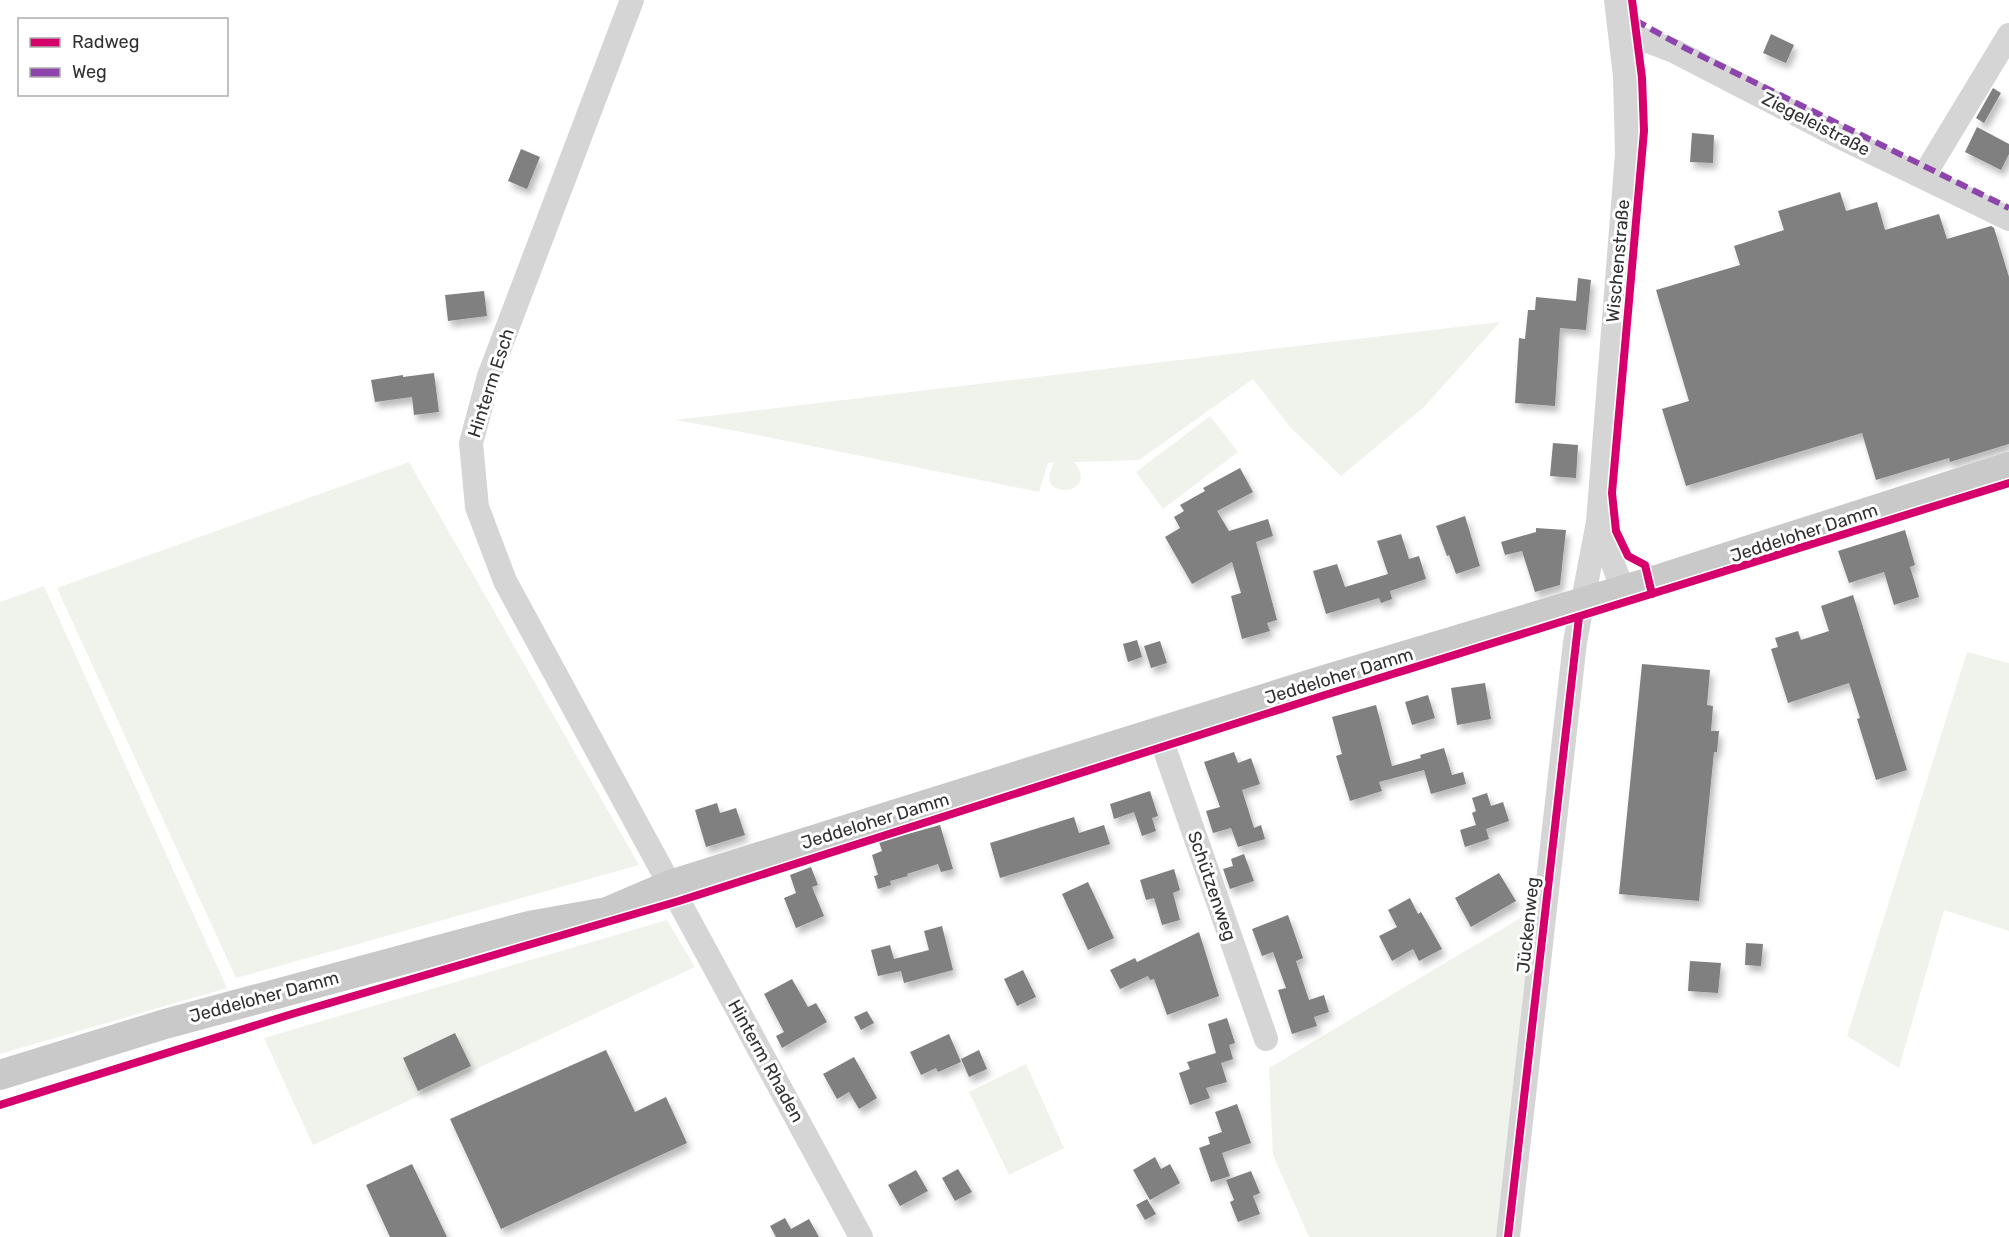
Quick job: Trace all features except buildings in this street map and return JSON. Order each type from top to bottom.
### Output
[{"type":"main road","name":"Jeddeloher Damm","points":[[0,1075],[165,1024],[529,926],[608,912],[670,885],[1623,590],[2009,467]]},
{"type":"street","name":"Hinterm Esch","points":[[632,0],[489,376],[471,443],[477,507],[506,581],[670,885]]},
{"type":"street","name":"Wischenstraße","points":[[1583,602],[1598,522],[1627,154],[1625,76],[1616,0]]},
{"type":"street","points":[[1923,177],[2009,36]]},
{"type":"street","name":"Ziegeleistraße","points":[[1621,38],[1645,40],[1674,51],[2009,219]]},
{"type":"street","name":"Wischenstraße","points":[[1598,522],[1623,590]]},
{"type":"street","name":"Jückenweg","points":[[1508,1237],[1575,642],[1583,602]]},
{"type":"street","name":"Schützenweg","points":[[1159,733],[1266,1039]]},
{"type":"street","name":"Hinterm Rhaden","points":[[670,885],[861,1237]]},
{"type":"shaded area","points":[[1500,322],[1424,407],[1341,476],[1290,427],[1253,379],[1139,460],[1074,462],[1080,474],[1080,482],[1074,488],[1057,489],[1051,484],[1050,475],[1055,462],[1048,463],[1039,492],[675,420]]},
{"type":"shaded area","points":[[1210,416],[1238,452],[1163,509],[1136,472]]},
{"type":"shaded area","points":[[409,462],[639,865],[236,978],[57,588]]},
{"type":"shaded area","points":[[44,586],[227,988],[0,1054],[0,602]]},
{"type":"shaded area","points":[[1967,652],[2009,663],[2009,931],[1944,910],[1899,1068],[1847,1036]]},
{"type":"shaded area","points":[[1534,910],[1496,1237],[1309,1237],[1273,1155],[1269,1068]]},
{"type":"shaded area","points":[[667,920],[695,967],[313,1145],[264,1038]]},
{"type":"shaded area","points":[[1026,1064],[1064,1148],[1009,1175],[969,1092]]},
{"type":"marked path","points":[[1635,20],[1685,48],[2009,208]]},
{"type":"cycle path","points":[[1632,0],[1642,78],[1644,131],[1612,493],[1616,531],[1628,556],[1645,565],[1652,594]]},
{"type":"cycle path","points":[[0,1105],[292,1014],[679,901],[1325,695],[2009,483]]},
{"type":"cycle path","points":[[1508,1237],[1579,617]]}]
